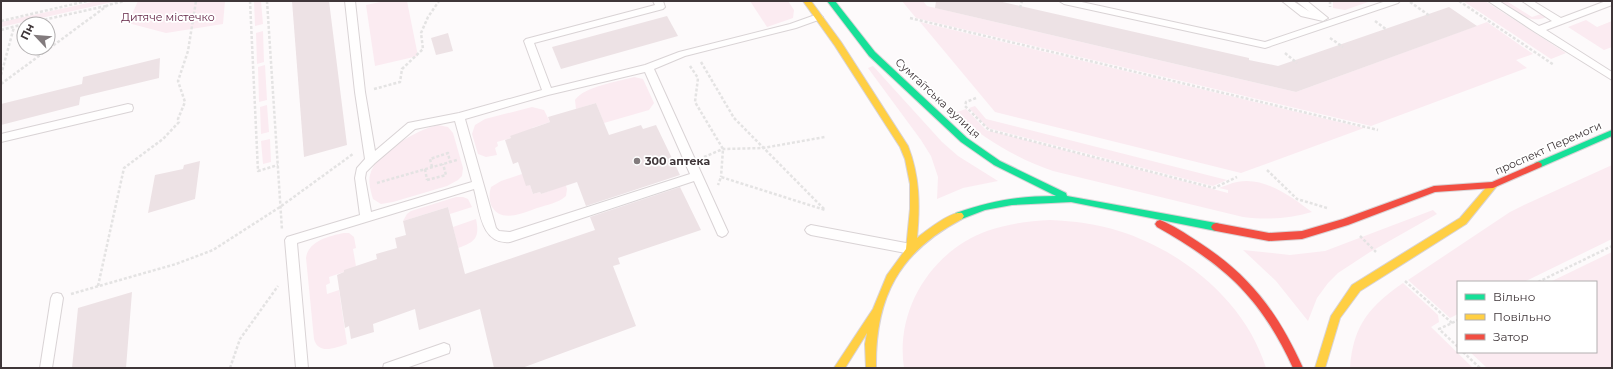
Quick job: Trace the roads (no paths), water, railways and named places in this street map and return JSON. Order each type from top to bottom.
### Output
[{"type":"main road","points":[[807,1],[838,44],[904,146],[911,160],[915,175],[916,192],[911,249]]},
{"type":"main road","name":"Сумгаїтська вулиця","points":[[831,1],[872,54],[964,140],[997,162],[1071,199]]},
{"type":"main road","name":"проспект Перемоги","points":[[1493,185],[1612,133]]},
{"type":"main road","points":[[871,368],[871,335],[876,311],[884,288],[892,274],[911,249],[929,234],[949,221],[971,211],[994,204],[1019,199],[1071,199],[1098,203],[1125,210],[1249,234],[1286,236],[1302,235],[1323,229],[1434,189],[1493,185]]},
{"type":"main road","points":[[1320,368],[1326,340],[1335,316],[1344,301],[1356,288],[1463,221],[1493,185]]},
{"type":"main road","points":[[1125,210],[1152,220],[1178,233],[1203,248],[1226,266],[1247,286],[1283,333],[1298,368]]},
{"type":"main road","points":[[839,368],[876,311]]},
{"type":"lane","points":[[350,1],[360,92],[371,160]]},
{"type":"lane","points":[[548,92],[529,41],[660,6],[658,1]]},
{"type":"lane","points":[[1064,1],[1265,45],[1327,21],[1395,1]]},
{"type":"lane","points":[[1287,1],[1304,14],[1327,21]]},
{"type":"lane","points":[[1301,1],[1327,21]]},
{"type":"lane","points":[[1493,1],[1612,77]]},
{"type":"lane","points":[[1527,1],[1560,22]]},
{"type":"lane","points":[[1538,30],[1612,2]]},
{"type":"lane","points":[[366,218],[361,188],[361,171],[371,160],[412,126],[459,117],[548,92],[648,68],[818,17]]},
{"type":"lane","points":[[648,68],[722,232]]},
{"type":"lane","points":[[1,138],[128,108]]},
{"type":"lane","points":[[459,117],[491,230],[493,234],[498,237],[504,238],[697,176]]},
{"type":"lane","points":[[302,368],[291,240],[478,184]]},
{"type":"lane","points":[[811,230],[911,249]]},
{"type":"lane","points":[[46,368],[57,298]]},
{"type":"lane","points":[[389,368],[444,349]]},
{"type":"place","name":"300 аптека","points":[[637,161]]},
{"type":"park label","name":"Дитяче містечко","points":[[168,17]]}]
